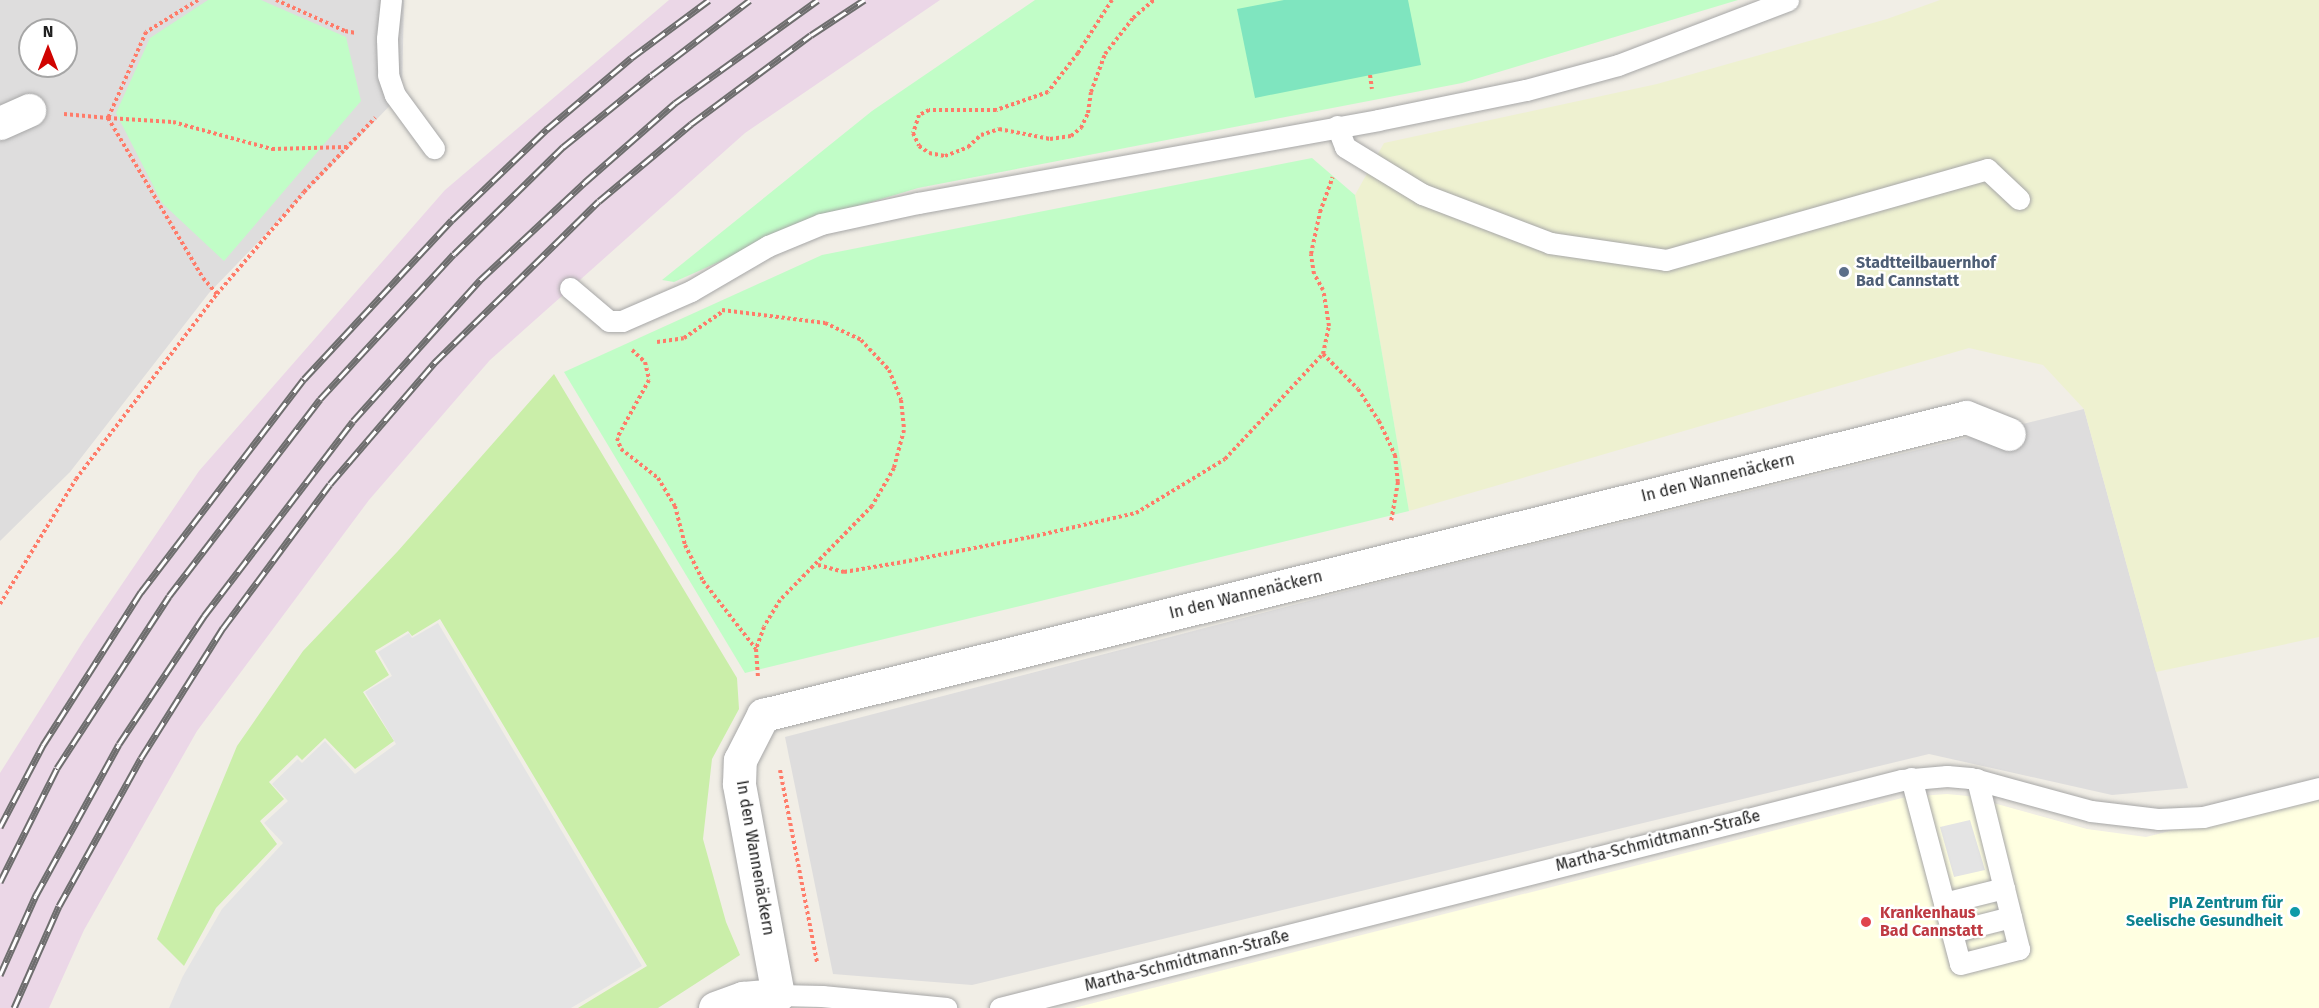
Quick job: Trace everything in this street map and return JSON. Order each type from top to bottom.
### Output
[{"type":"street","name":"In den Wannenäckern","points":[[778,995],[740,784],[740,760],[763,715],[1966,417],[2009,434]]},
{"type":"street","points":[[715,1008],[743,998],[778,995]]},
{"type":"lane","points":[[391,0],[387,39],[388,75],[395,95],[434,148]]},
{"type":"lane","points":[[570,288],[609,321],[622,321],[691,291],[768,246],[821,224],[929,201],[1526,90],[1618,65],[1788,0]]},
{"type":"lane","points":[[1337,126],[1345,147],[1422,194],[1550,243],[1666,260],[1987,169],[2019,199]]},
{"type":"lane","name":"Martha-Schmidtmann-Straße","points":[[1000,1008],[1911,778],[1947,776],[1977,779],[2091,811],[2158,819],[2203,817],[2319,788]]},
{"type":"lane","points":[[1911,778],[1960,964],[2019,949],[1977,779]]},
{"type":"lane","points":[[1944,903],[2004,888]]},
{"type":"lane","points":[[1952,932],[2011,917]]},
{"type":"lane","points":[[778,995],[822,996],[946,1008]]},
{"type":"path","points":[[108,118],[146,32],[198,0]]},
{"type":"path","points":[[276,0],[345,31],[387,39]]},
{"type":"path","points":[[1112,0],[1078,54],[1048,92],[996,110],[929,110],[918,116],[913,132],[919,146],[929,153],[945,156],[968,147],[981,135],[999,129],[1050,139],[1071,136],[1081,128],[1088,113],[1091,92],[1105,54],[1133,18],[1154,0]]},
{"type":"path","points":[[0,604],[76,479],[217,294],[395,95]]},
{"type":"path","points":[[15,117],[108,118],[173,122],[272,149],[347,147]]},
{"type":"path","points":[[108,118],[203,278],[217,294]]},
{"type":"path","points":[[817,565],[844,572],[1031,537],[1136,513],[1225,459],[1323,354],[1329,326],[1323,290],[1314,273],[1311,254],[1320,212],[1345,147]]},
{"type":"path","points":[[691,291],[717,309],[825,323],[861,340],[889,370],[901,400],[904,430],[894,468],[872,506],[817,565],[780,600],[764,627],[756,649],[756,671],[763,715]]},
{"type":"path","points":[[1323,354],[1358,389],[1379,421],[1395,455],[1398,482],[1392,507],[1390,559]]},
{"type":"path","points":[[649,380],[617,438],[621,449],[658,478],[675,506],[686,545],[704,581],[756,649]]},
{"type":"path","points":[[779,769],[822,996]]},
{"type":"shaded area","points":[[0,0],[404,0],[402,93],[209,293],[70,472],[0,541]]},
{"type":"shaded area","points":[[669,0],[940,0],[745,133],[490,360],[369,500],[197,731],[84,930],[49,1008],[0,1008],[0,773],[84,640],[199,471],[445,190]]},
{"type":"shaded area","name":"Stadtteilbauernhof Bad Cannstatt","points":[[1940,0],[2319,0],[2319,637],[2156,672],[2084,409],[2043,365],[1969,348],[1409,511],[1355,195],[1384,143],[1657,84],[1887,19]]},
{"type":"shaded area","points":[[2084,409],[2188,788],[2112,795],[1929,754],[972,985],[833,974],[785,737],[1385,581]]},
{"type":"shaded area","points":[[438,623],[642,966],[571,1008],[169,1008],[183,976],[222,909],[283,843],[264,823],[288,801],[272,784],[298,759],[302,763],[325,741],[355,774],[396,744],[365,692],[392,676],[378,652],[409,633],[412,638]]},
{"type":"shaded area","name":"Krankenhaus Bad Cannstatt","points":[[2319,793],[2319,1008],[1074,1008],[1906,797],[1947,794],[1968,796],[2087,829],[2146,837]]},
{"type":"shaded area","points":[[1970,820],[1985,870],[1954,877],[1940,827]]},
{"type":"green space","points":[[208,0],[261,0],[346,37],[361,101],[224,261],[162,203],[116,113],[150,38]]},
{"type":"green space","points":[[1035,0],[1738,0],[1462,83],[918,188],[815,219],[674,282],[662,280],[872,111]]},
{"type":"green space","points":[[1284,0],[1408,0],[1421,65],[1255,98],[1237,9]]},
{"type":"green space","points":[[1312,158],[1355,195],[1409,511],[745,673],[564,372],[822,255]]},
{"type":"green space","points":[[554,374],[737,678],[739,709],[712,759],[703,839],[726,922],[740,955],[658,1008],[578,1008],[647,966],[440,619],[412,636],[408,631],[375,651],[389,675],[363,692],[394,741],[355,769],[325,738],[302,760],[297,755],[269,782],[284,799],[260,821],[277,844],[216,908],[184,966],[157,939],[237,746],[303,651],[398,551]]},
{"type":"railway","points":[[0,827],[43,745],[141,592],[304,379],[452,220],[547,129],[631,58],[709,0]]},
{"type":"railway","points":[[0,882],[57,768],[169,596],[320,399],[454,254],[563,147],[750,0]]},
{"type":"railway","points":[[0,975],[36,895],[119,744],[204,616],[353,421],[480,280],[585,182],[675,103],[818,0]]},
{"type":"railway","points":[[14,1008],[59,906],[141,758],[223,628],[330,484],[434,363],[599,201],[691,124],[811,35],[864,0]]},
{"type":"place","name":"Stadtteilbauernhof Bad Cannstatt","points":[[1844,272]]},
{"type":"place","name":"PIA Zentrum für Seelische Gesundheit","points":[[2295,912]]},
{"type":"place","name":"Krankenhaus Bad Cannstatt","points":[[1866,922]]}]
